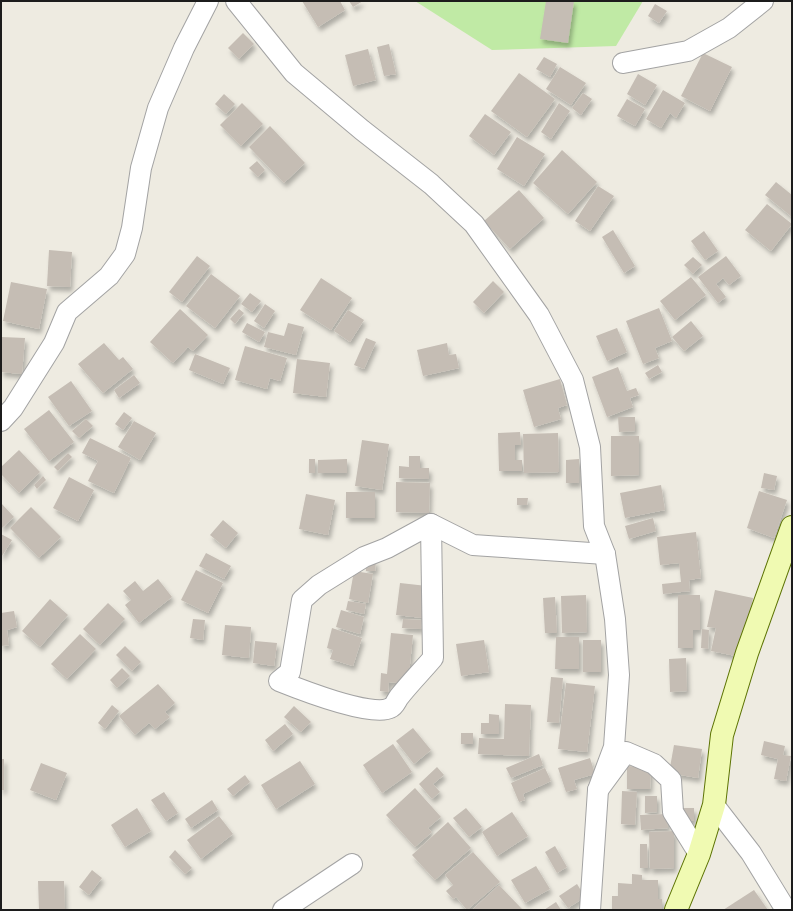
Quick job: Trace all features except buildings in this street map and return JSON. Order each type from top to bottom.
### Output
[{"type":"main road","points":[[676,910],[699,854],[714,805],[722,735],[750,646],[792,527]]},
{"type":"street","points":[[1,421],[13,408],[54,343],[67,312],[109,276],[125,254],[132,228],[141,168],[158,108],[184,48],[208,1]]},
{"type":"street","points":[[236,1],[294,73],[362,130],[431,184],[474,224],[538,315],[573,380],[590,447],[594,526],[605,554],[615,619],[619,675],[614,747],[598,790],[590,910]]},
{"type":"street","points":[[622,63],[688,51],[729,28],[763,1]]},
{"type":"street","points":[[431,524],[473,545],[605,554]]},
{"type":"street","points":[[431,524],[433,658],[398,698],[394,706],[388,710],[376,711],[314,696],[279,681],[290,672],[302,600],[319,585],[364,557],[387,548],[431,524]]},
{"type":"street","points":[[598,790],[626,752],[654,764],[671,780],[673,812],[699,854]]},
{"type":"street","points":[[714,805],[751,853],[786,910]]},
{"type":"street","points":[[283,910],[352,864]]},
{"type":"green space","points":[[415,1],[643,1],[616,46],[492,50]]}]
